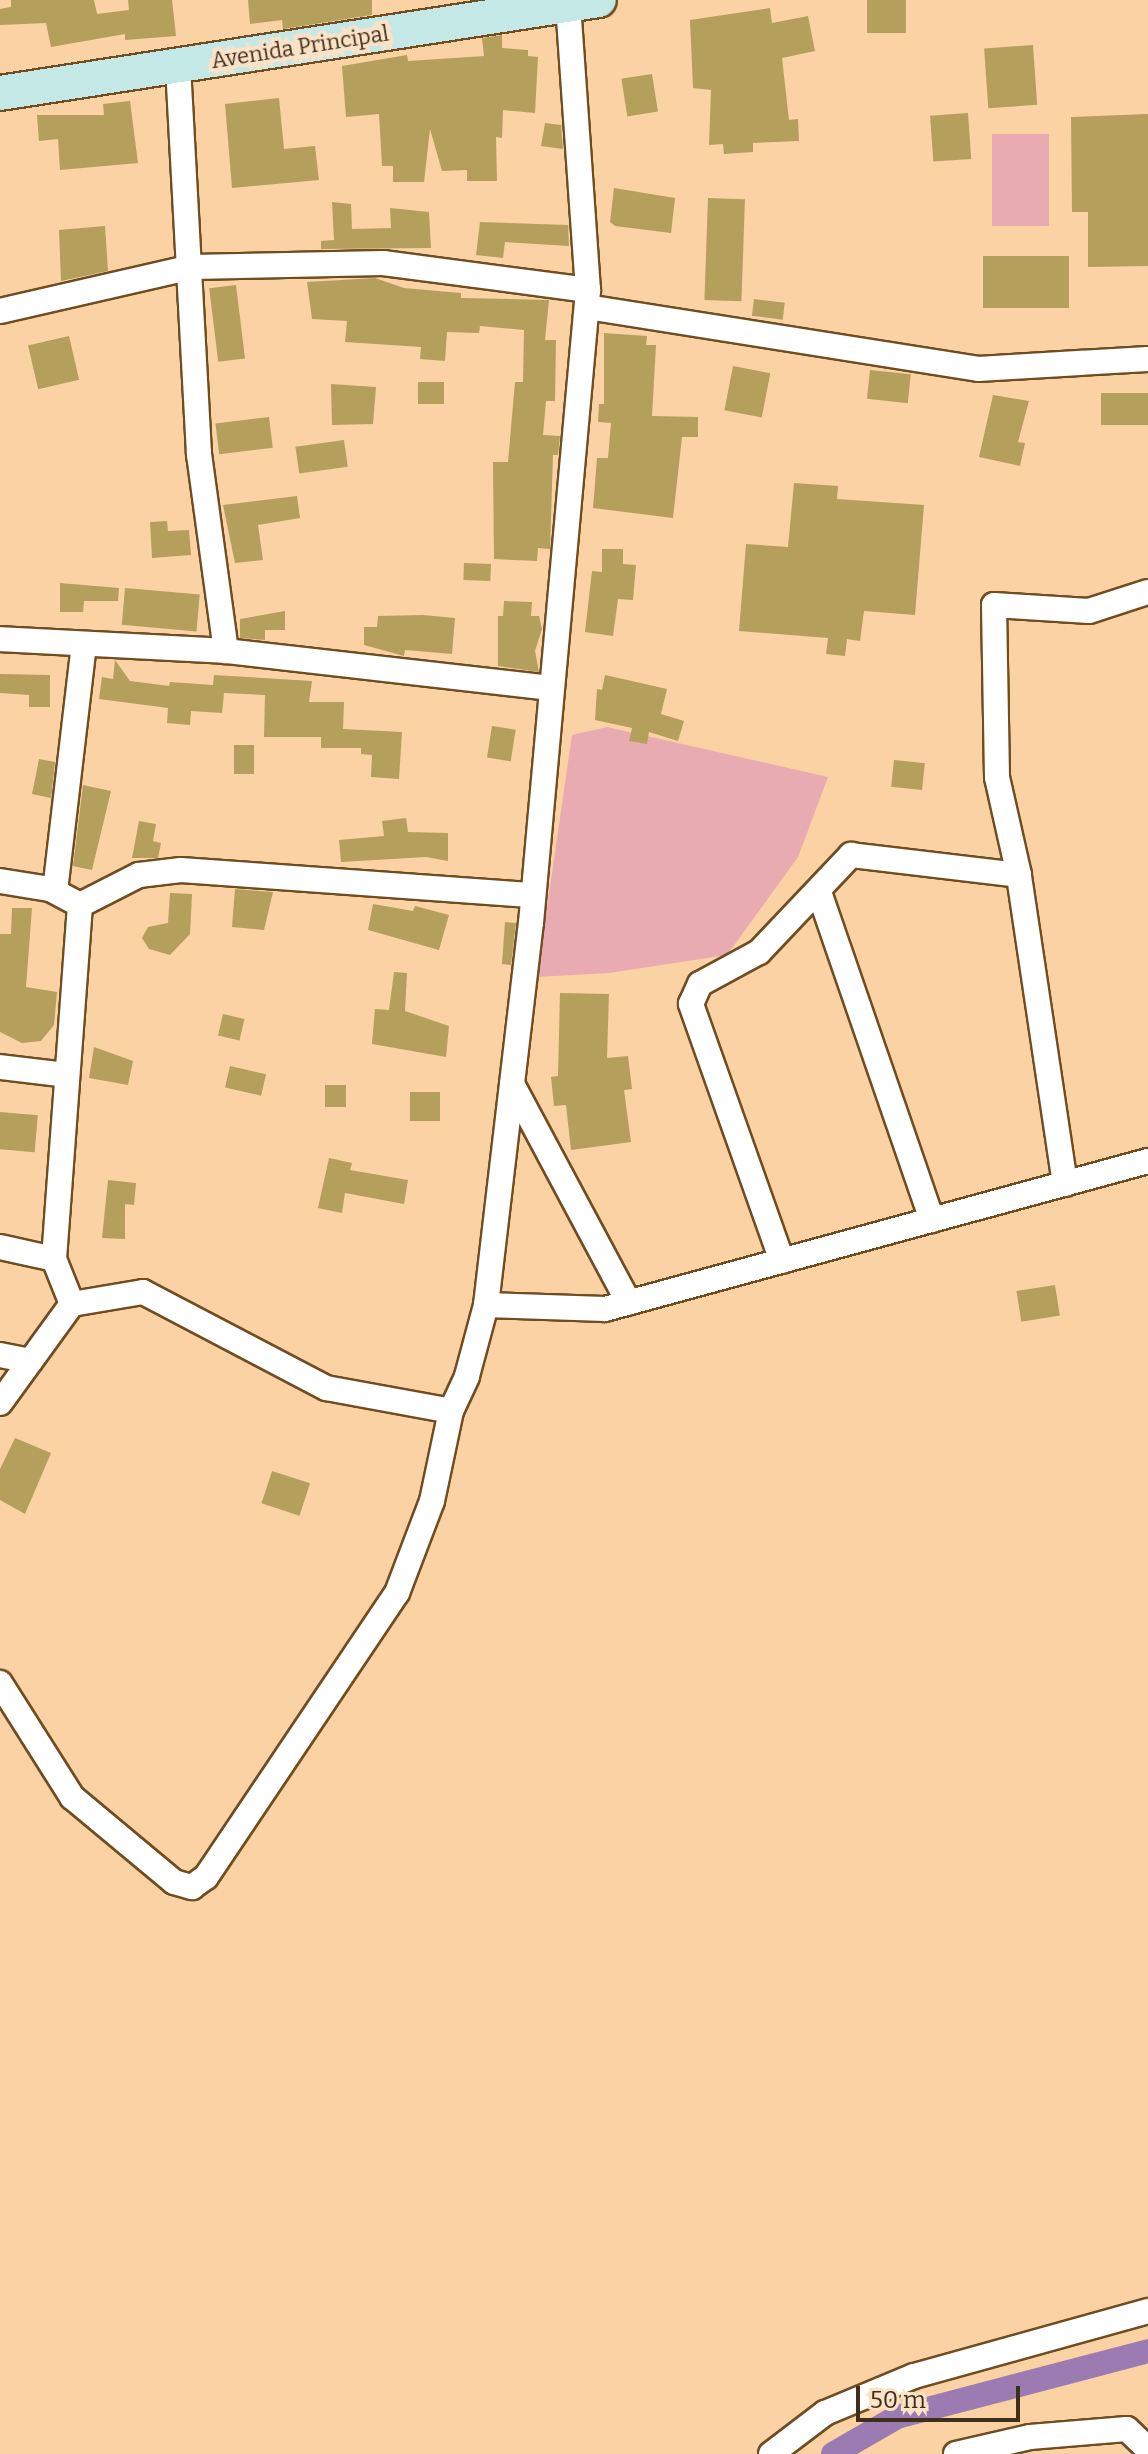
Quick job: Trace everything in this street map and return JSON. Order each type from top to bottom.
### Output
[{"type":"main road","name":"Avenida Principal","points":[[0,93],[178,66],[463,10],[584,2]]},
{"type":"street","points":[[0,1683],[72,1797],[174,1882],[192,1887],[206,1877],[397,1593],[432,1501],[451,1411],[467,1376],[486,1305],[533,895],[588,298],[584,2]]},
{"type":"street","points":[[178,66],[192,267],[199,454],[226,651]]},
{"type":"street","points":[[0,311],[192,267],[383,263],[978,369],[1148,359]]},
{"type":"street","points":[[1065,1184],[1019,875],[997,777],[994,605],[1089,611],[1148,592]]},
{"type":"street","points":[[0,639],[226,651],[550,688]]},
{"type":"street","points":[[55,891],[84,645]]},
{"type":"street","points":[[782,1261],[691,1004],[700,984],[759,952],[851,855],[1019,875]]},
{"type":"street","points":[[80,905],[139,875],[181,870],[533,895]]},
{"type":"street","points":[[0,881],[55,891],[80,905]]},
{"type":"street","points":[[819,892],[932,1220]]},
{"type":"street","points":[[72,1304],[54,1259],[80,905]]},
{"type":"street","points":[[0,1067],[67,1075]]},
{"type":"street","points":[[512,1084],[629,1303]]},
{"type":"street","points":[[486,1305],[605,1309],[1148,1161]]},
{"type":"street","points":[[0,1247],[54,1259]]},
{"type":"street","points":[[0,1403],[72,1304],[143,1292],[326,1388],[451,1411]]},
{"type":"street","points":[[0,1355],[30,1361]]},
{"type":"street","points":[[771,2454],[825,2413],[914,2376],[1148,2311]]},
{"type":"street","points":[[956,2454],[1030,2437],[1127,2429],[1148,2449]]},
{"type":"shaded area","points":[[992,134],[1049,134],[1049,226],[992,226]]},
{"type":"shaded area","points":[[607,727],[828,777],[798,857],[727,955],[609,973],[537,977],[572,735]]},
{"type":"building","points":[[11,0],[94,0],[97,14],[129,10],[128,0],[172,0],[176,36],[125,40],[125,34],[51,47],[46,23],[0,25],[0,9],[11,7]]},
{"type":"building","points":[[248,0],[372,0],[372,15],[283,29],[282,20],[250,24]]},
{"type":"building","points":[[867,0],[906,0],[906,33],[867,33]]},
{"type":"building","points":[[770,8],[772,23],[808,16],[815,51],[782,58],[789,120],[798,119],[799,141],[753,143],[753,152],[724,154],[723,144],[709,145],[711,90],[693,88],[690,20]]},
{"type":"building","points":[[502,35],[502,48],[528,50],[528,56],[538,57],[535,113],[503,110],[502,138],[496,137],[497,181],[467,181],[467,170],[442,171],[430,129],[424,182],[393,182],[393,166],[382,166],[379,114],[346,117],[342,66],[407,55],[408,61],[484,56],[482,38]]},
{"type":"building","points":[[1033,45],[1037,105],[988,108],[984,48]]},
{"type":"building","points":[[652,74],[658,112],[627,116],[621,79]]},
{"type":"building","points":[[279,98],[284,149],[315,146],[319,180],[232,188],[225,104]]},
{"type":"building","points":[[130,101],[138,163],[60,170],[58,139],[39,141],[37,115],[104,115],[103,104]]},
{"type":"building","points":[[968,113],[971,159],[933,162],[930,116]]},
{"type":"building","points":[[1148,114],[1148,266],[1088,267],[1088,212],[1072,212],[1071,117]]},
{"type":"building","points":[[545,123],[561,125],[563,149],[541,146]]},
{"type":"building","points":[[614,188],[675,198],[671,233],[615,226],[610,222]]},
{"type":"building","points":[[708,198],[745,199],[741,301],[704,300]]},
{"type":"building","points":[[332,202],[351,204],[352,229],[391,228],[390,208],[429,212],[431,248],[321,249],[321,241],[334,240]]},
{"type":"building","points":[[480,222],[568,225],[569,246],[505,242],[503,258],[476,255]]},
{"type":"building","points":[[105,226],[108,271],[61,281],[59,230]]},
{"type":"building","points":[[983,256],[1069,256],[1069,308],[983,308]]},
{"type":"building","points":[[375,278],[404,288],[461,293],[461,298],[549,300],[545,340],[556,340],[555,401],[546,401],[543,435],[560,436],[558,455],[553,455],[550,549],[538,548],[537,561],[494,559],[493,462],[508,462],[515,382],[523,382],[524,330],[480,326],[479,333],[447,332],[445,361],[420,359],[421,347],[345,342],[347,321],[312,319],[307,282]]},
{"type":"building","points":[[236,285],[245,358],[218,362],[209,288]]},
{"type":"building","points":[[754,299],[785,303],[783,320],[752,316]]},
{"type":"building","points":[[604,333],[647,336],[646,345],[656,345],[652,416],[698,417],[698,437],[682,437],[673,518],[593,508],[597,458],[608,458],[611,423],[598,422],[599,404],[604,404]]},
{"type":"building","points":[[69,336],[79,380],[38,389],[28,345]]},
{"type":"building","points":[[733,366],[770,373],[762,417],[724,410]]},
{"type":"building","points":[[870,370],[911,374],[908,403],[867,399]]},
{"type":"building","points":[[418,382],[444,382],[444,404],[418,404]]},
{"type":"building","points":[[331,384],[376,387],[373,424],[332,425]]},
{"type":"building","points":[[1101,393],[1148,393],[1148,425],[1101,425]]},
{"type":"building","points":[[993,395],[1029,401],[1018,442],[1025,443],[1020,466],[979,457]]},
{"type":"building","points":[[269,417],[273,448],[219,454],[215,424]]},
{"type":"building","points":[[344,440],[348,467],[299,474],[295,447]]},
{"type":"building","points":[[794,483],[838,486],[837,499],[924,505],[915,615],[864,611],[860,641],[847,639],[845,656],[826,654],[828,638],[739,631],[746,544],[788,547]]},
{"type":"building","points":[[297,496],[300,518],[258,525],[263,560],[235,563],[223,505]]},
{"type":"building","points":[[167,521],[168,531],[189,530],[191,555],[152,558],[150,522]]},
{"type":"building","points":[[602,549],[623,549],[623,564],[636,565],[633,600],[618,599],[613,636],[585,632],[592,571],[602,572]]},
{"type":"building","points":[[464,563],[491,564],[490,581],[463,580]]},
{"type":"building","points":[[60,583],[119,588],[118,601],[84,601],[83,612],[60,612]]},
{"type":"building","points":[[125,588],[200,595],[196,631],[122,625]]},
{"type":"building","points":[[504,601],[532,602],[531,616],[539,616],[542,629],[535,651],[539,672],[498,666],[498,616],[503,616]]},
{"type":"building","points":[[285,611],[285,630],[265,630],[265,640],[240,638],[240,619]]},
{"type":"building","points":[[378,616],[455,618],[452,654],[405,650],[404,656],[364,645],[364,627],[377,627]]},
{"type":"building","points":[[115,660],[130,681],[169,686],[170,682],[213,685],[214,675],[312,681],[309,702],[344,702],[343,729],[402,732],[399,779],[371,777],[372,755],[361,754],[361,748],[321,748],[321,737],[264,737],[265,695],[224,693],[222,713],[191,711],[190,725],[167,723],[168,708],[99,699],[102,677],[113,679]]},
{"type":"building","points":[[0,674],[50,675],[50,707],[29,707],[29,695],[0,693]]},
{"type":"building","points":[[605,675],[667,689],[661,714],[684,721],[678,741],[649,732],[647,744],[629,741],[632,728],[595,720],[597,689],[602,690]]},
{"type":"building","points":[[492,726],[516,730],[511,761],[487,758]]},
{"type":"building","points":[[234,745],[254,745],[254,774],[234,774]]},
{"type":"building","points":[[39,759],[55,762],[51,798],[32,794]]},
{"type":"building","points":[[894,760],[925,763],[922,790],[891,787]]},
{"type":"building","points":[[83,785],[111,791],[92,870],[73,866]]},
{"type":"building","points":[[406,818],[408,832],[448,833],[448,861],[426,857],[341,862],[339,840],[384,836],[382,821]]},
{"type":"building","points":[[139,821],[156,824],[153,841],[161,843],[158,858],[132,858]]},
{"type":"building","points":[[235,889],[273,892],[264,930],[232,927]]},
{"type":"building","points":[[170,893],[192,894],[190,934],[170,955],[149,949],[142,938],[148,927],[168,923]]},
{"type":"building","points":[[373,904],[413,911],[415,906],[449,915],[439,950],[368,930]]},
{"type":"building","points":[[12,908],[32,908],[26,987],[57,992],[54,1025],[41,1041],[22,1043],[0,1032],[0,934],[11,934]]},
{"type":"building","points":[[505,922],[516,923],[511,965],[502,964]]},
{"type":"building","points":[[394,972],[407,973],[405,1011],[449,1026],[446,1057],[372,1044],[375,1009],[389,1010]]},
{"type":"building","points":[[560,993],[609,994],[607,1058],[628,1056],[632,1089],[624,1090],[631,1142],[571,1150],[566,1105],[554,1106],[551,1077],[558,1076]]},
{"type":"building","points":[[223,1014],[244,1019],[239,1040],[218,1035]]},
{"type":"building","points":[[94,1047],[133,1061],[128,1085],[89,1078]]},
{"type":"building","points":[[230,1066],[266,1074],[261,1096],[225,1087]]},
{"type":"building","points":[[325,1085],[346,1085],[346,1107],[325,1107]]},
{"type":"building","points":[[410,1092],[440,1092],[440,1121],[410,1121]]},
{"type":"building","points":[[0,1112],[38,1115],[35,1152],[0,1149]]},
{"type":"building","points":[[329,1158],[352,1163],[350,1170],[408,1180],[404,1204],[345,1193],[342,1213],[318,1208]]},
{"type":"building","points":[[108,1180],[136,1183],[134,1205],[125,1204],[125,1239],[102,1238]]},
{"type":"building","points":[[1055,1285],[1060,1316],[1021,1322],[1016,1291]]},
{"type":"building","points":[[15,1438],[51,1453],[25,1514],[0,1500],[0,1469]]},
{"type":"building","points":[[272,1471],[310,1483],[300,1516],[261,1503]]},
{"type":"waterway","points":[[833,2454],[897,2417],[1148,2351]]}]
